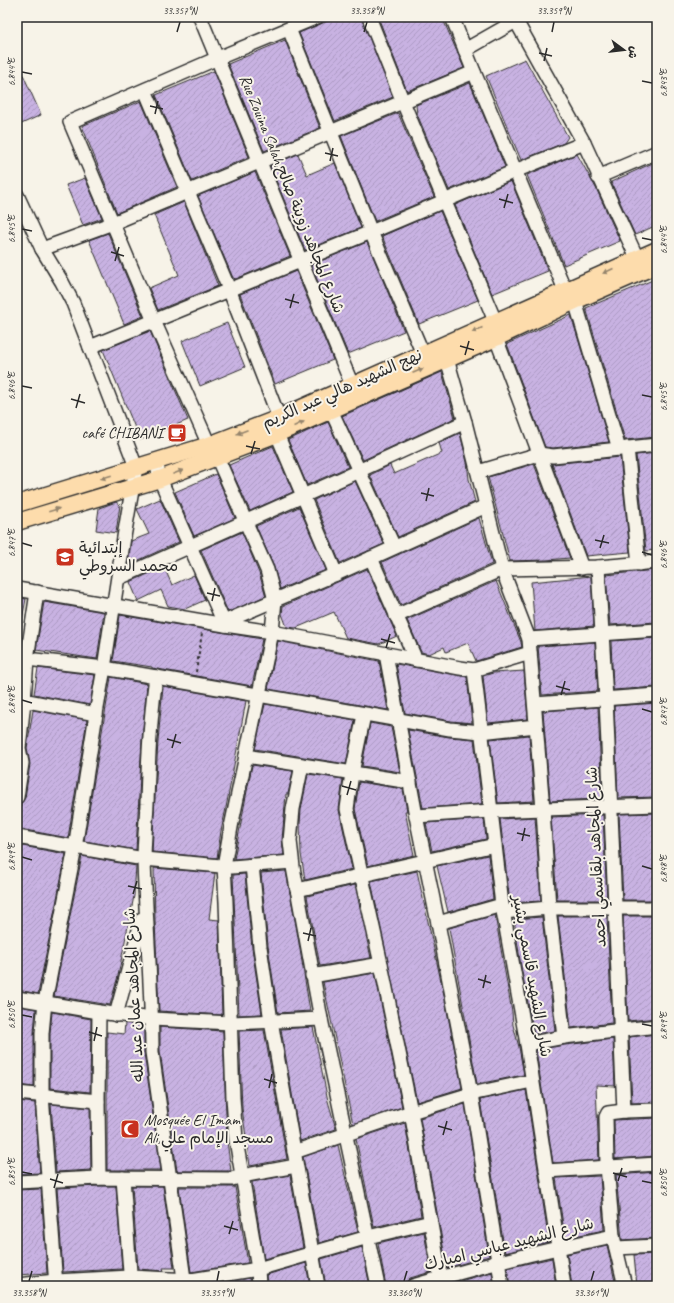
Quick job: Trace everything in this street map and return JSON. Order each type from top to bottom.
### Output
[{"type":"main road","name":"نهج الشهيد هالي عبد الكريم","points":[[17,504],[136,467],[213,451],[279,418],[347,392],[423,354],[495,321],[570,296],[637,258],[657,250]]},
{"type":"main road","points":[[17,522],[160,479],[213,451],[278,434],[331,410],[347,392],[447,359],[496,338],[570,296],[657,266]]},
{"type":"street","name":"Rue Zouina Salah,شارع المجاهد زوينة صالح","points":[[200,17],[300,260],[347,392]]},
{"type":"street","points":[[259,1286],[258,1269],[236,1140],[224,866],[272,632],[275,600],[267,570],[154,321],[114,223],[70,122],[317,17]]},
{"type":"street","points":[[369,17],[495,321]]},
{"type":"street","points":[[452,17],[515,171],[570,296],[623,448],[639,564]]},
{"type":"street","points":[[465,50],[520,19],[584,144],[598,177],[637,258]]},
{"type":"street","points":[[289,29],[371,232],[423,354]]},
{"type":"street","points":[[42,249],[114,223],[474,72]]},
{"type":"street","points":[[145,90],[229,289],[279,418]]},
{"type":"street","points":[[90,347],[371,232],[515,171],[584,144]]},
{"type":"street","points":[[598,177],[657,152]]},
{"type":"street","points":[[17,195],[42,249],[66,289],[136,467],[75,848],[45,1002],[42,1033],[42,1095],[56,1283]]},
{"type":"street","points":[[496,338],[582,568]]},
{"type":"street","points":[[447,359],[465,422],[502,569],[530,639],[549,908],[564,1038]]},
{"type":"street","points":[[331,410],[394,547]]},
{"type":"street","points":[[119,578],[465,422]]},
{"type":"street","points":[[278,434],[336,574]]},
{"type":"street","points":[[478,472],[539,454],[553,456],[657,445]]},
{"type":"street","points":[[156,462],[160,479],[225,623]]},
{"type":"street","points":[[225,623],[486,506]]},
{"type":"street","points":[[371,558],[416,660]]},
{"type":"street","points":[[396,616],[502,569],[582,568],[657,562]]},
{"type":"street","name":"شارع المجاهد بلقاسمي احمد","points":[[598,567],[606,699],[624,1111]]},
{"type":"street","points":[[17,589],[204,621],[225,623],[474,670],[530,653]]},
{"type":"street","points":[[17,797],[20,763],[19,748],[21,700],[37,592]]},
{"type":"street","points":[[530,639],[657,630]]},
{"type":"street","points":[[386,654],[416,816],[471,1094],[502,1286]]},
{"type":"street","points":[[27,659],[104,668],[450,729],[481,732],[536,726]]},
{"type":"street","name":"شارع الشهيد قاسمي بشير","points":[[474,670],[502,908],[527,1044],[564,1286]]},
{"type":"street","name":"شارع المجاهد عمان عبد الله","points":[[156,677],[148,761],[144,859],[152,1019],[152,1052],[185,1283]]},
{"type":"street","points":[[535,704],[657,695]]},
{"type":"street","points":[[21,700],[96,714]]},
{"type":"street","points":[[364,715],[352,773],[347,809],[381,964],[411,1112],[441,1282]]},
{"type":"street","points":[[246,756],[410,782]]},
{"type":"street","points":[[302,765],[293,809],[290,841],[292,862],[312,976],[378,1286]]},
{"type":"street","points":[[416,816],[491,811],[657,805]]},
{"type":"street","points":[[17,837],[144,859],[224,866],[292,862]]},
{"type":"street","points":[[297,890],[495,845]]},
{"type":"street","points":[[252,865],[260,947],[271,1021],[318,1286]]},
{"type":"street","points":[[116,1015],[146,907]]},
{"type":"street","points":[[438,923],[502,908],[657,908]]},
{"type":"street","points":[[312,976],[381,964]]},
{"type":"street","points":[[17,998],[116,1015],[152,1019],[231,1023],[321,1019]]},
{"type":"street","points":[[99,1012],[99,1178]]},
{"type":"street","points":[[527,1044],[657,1026]]},
{"type":"street","points":[[294,1152],[411,1112],[471,1094],[532,1081]]},
{"type":"street","points":[[17,1093],[98,1101]]},
{"type":"street","points":[[625,1286],[615,1242],[608,1166],[606,1116],[608,1113],[624,1111],[657,1110]]},
{"type":"street","points":[[546,1171],[657,1164]]},
{"type":"street","points":[[17,1182],[99,1178],[232,1179],[296,1166]]},
{"type":"street","points":[[123,1178],[130,1281]]},
{"type":"street","points":[[17,1285],[130,1281],[185,1283],[191,1280],[258,1269],[368,1237],[431,1222]]},
{"type":"street","name":"شارع الشهيد عباسي امبارك","points":[[413,1286],[441,1282],[499,1263],[559,1248],[615,1242],[657,1246]]},
{"type":"path","points":[[194,684],[204,621]]},
{"type":"building","points":[[337,17],[361,17],[393,97],[335,121],[299,33]]},
{"type":"building","points":[[378,17],[442,17],[464,68],[407,91]]},
{"type":"building","points":[[285,40],[320,128],[264,151],[228,64]]},
{"type":"building","points":[[525,59],[568,137],[564,143],[521,160],[486,76]]},
{"type":"building","points":[[17,61],[41,115],[17,126]]},
{"type":"building","points":[[214,71],[249,157],[192,181],[156,95]]},
{"type":"building","points":[[470,83],[505,167],[449,190],[417,114],[416,105]]},
{"type":"building","points":[[141,101],[177,187],[117,213],[82,126]]},
{"type":"building","points":[[398,113],[434,197],[375,221],[341,136]]},
{"type":"building","points":[[298,154],[307,175],[335,163],[361,228],[305,250],[270,166]]},
{"type":"building","points":[[577,154],[596,188],[620,241],[564,265],[527,175]]},
{"type":"building","points":[[657,161],[657,225],[635,235],[611,182]]},
{"type":"building","points":[[255,172],[290,256],[236,279],[233,278],[198,196]]},
{"type":"building","points":[[85,178],[102,218],[83,225],[66,185]]},
{"type":"building","points":[[511,181],[548,271],[492,294],[455,205]]},
{"type":"building","points":[[184,202],[218,286],[158,310],[149,288],[179,275],[154,215]]},
{"type":"building","points":[[440,211],[478,300],[419,324],[382,236]]},
{"type":"building","points":[[108,233],[143,316],[124,324],[89,240]]},
{"type":"building","points":[[367,242],[404,331],[348,354],[311,265]]},
{"type":"building","points":[[296,271],[333,360],[275,384],[240,294]]},
{"type":"building","points":[[655,279],[657,285],[657,437],[625,440],[586,308]]},
{"type":"building","points":[[571,315],[609,442],[553,448],[545,447],[507,344]]},
{"type":"building","points":[[227,323],[245,367],[200,386],[182,341]]},
{"type":"building","points":[[150,331],[188,420],[140,440],[103,350]]},
{"type":"building","points":[[442,372],[455,418],[363,460],[342,416]]},
{"type":"building","points":[[328,422],[348,467],[307,485],[288,440]]},
{"type":"building","points":[[460,433],[475,502],[398,537],[370,475],[390,465],[394,474],[442,453],[439,443]]},
{"type":"building","points":[[273,446],[293,492],[250,511],[229,465]]},
{"type":"building","points":[[657,453],[657,550],[646,551],[636,455]]},
{"type":"building","points":[[620,457],[630,552],[586,556],[552,464]]},
{"type":"building","points":[[534,464],[570,558],[510,561],[488,477]]},
{"type":"building","points":[[216,474],[235,518],[194,536],[175,492]]},
{"type":"building","points":[[355,481],[384,544],[340,563],[314,500]]},
{"type":"building","points":[[160,499],[179,542],[130,564],[129,557],[131,541],[149,534],[137,509]]},
{"type":"building","points":[[116,502],[120,505],[116,533],[96,530],[99,508]]},
{"type":"building","points":[[299,507],[326,570],[280,589],[274,567],[256,526]]},
{"type":"building","points":[[479,518],[492,564],[401,605],[382,562]]},
{"type":"building","points":[[242,532],[259,573],[266,596],[228,612],[201,550]]},
{"type":"building","points":[[164,567],[172,585],[194,575],[205,600],[185,609],[168,606],[161,590],[138,601],[130,582]]},
{"type":"building","points":[[367,569],[397,636],[379,644],[346,638],[334,612],[296,628],[287,627],[282,614],[283,606]]},
{"type":"building","points":[[655,570],[657,622],[610,625],[606,575]]},
{"type":"building","points":[[591,576],[594,626],[535,631],[531,582]]},
{"type":"building","points":[[496,581],[522,647],[476,661],[468,643],[446,652],[444,647],[429,654],[421,652],[407,620]]},
{"type":"building","points":[[17,597],[26,599],[21,625],[17,625]]},
{"type":"building","points":[[44,602],[104,612],[97,659],[36,650]]},
{"type":"building","points":[[120,615],[262,639],[252,686],[113,661]]},
{"type":"building","points":[[657,638],[657,687],[613,690],[611,641]]},
{"type":"building","points":[[278,641],[379,661],[388,710],[268,689]]},
{"type":"building","points":[[595,642],[598,691],[542,695],[538,646]]},
{"type":"building","points":[[396,664],[467,677],[472,723],[405,713]]},
{"type":"building","points":[[38,668],[95,675],[90,705],[34,694]]},
{"type":"building","points":[[524,671],[528,719],[488,723],[483,676],[493,673]]},
{"type":"building","points":[[111,677],[147,684],[142,740],[136,850],[84,841]]},
{"type":"building","points":[[163,686],[246,701],[217,858],[152,852],[158,741]]},
{"type":"building","points":[[657,703],[657,797],[618,798],[614,706]]},
{"type":"building","points":[[265,704],[355,720],[346,764],[255,749]]},
{"type":"building","points":[[598,707],[602,799],[550,801],[543,711]]},
{"type":"building","points":[[33,710],[87,720],[68,838],[20,829],[17,827],[21,803],[25,798],[30,764],[27,748]]},
{"type":"building","points":[[370,723],[391,727],[400,772],[362,766]]},
{"type":"building","points":[[408,730],[449,737],[474,739],[482,804],[423,808]]},
{"type":"building","points":[[529,735],[534,801],[498,803],[490,739]]},
{"type":"building","points":[[252,765],[293,771],[288,794],[286,794],[282,840],[284,855],[234,859]]},
{"type":"building","points":[[308,774],[343,779],[339,810],[352,869],[305,880],[301,854],[300,824],[301,810]]},
{"type":"building","points":[[359,782],[403,789],[407,811],[405,811],[414,855],[368,866],[355,809]]},
{"type":"building","points":[[657,813],[657,900],[623,900],[619,814]]},
{"type":"building","points":[[603,815],[607,900],[557,900],[551,817]]},
{"type":"building","points":[[535,817],[541,901],[510,903],[500,819]]},
{"type":"building","points":[[484,819],[486,839],[432,851],[426,823]]},
{"type":"building","points":[[17,845],[66,854],[38,994],[17,990]]},
{"type":"building","points":[[488,855],[493,899],[448,912],[437,866]]},
{"type":"building","points":[[82,856],[136,866],[134,896],[118,976],[110,1005],[54,996]]},
{"type":"building","points":[[154,868],[215,873],[209,919],[219,920],[222,1015],[159,1011]]},
{"type":"building","points":[[286,871],[310,1011],[278,1013],[268,946],[261,873]]},
{"type":"building","points":[[417,871],[444,995],[462,1088],[417,1102],[371,881]]},
{"type":"building","points":[[245,874],[252,948],[262,1014],[239,1015],[233,875]]},
{"type":"building","points":[[355,885],[371,958],[320,966],[307,896]]},
{"type":"building","points":[[495,915],[513,1025],[524,1075],[477,1084],[449,928]]},
{"type":"building","points":[[558,916],[607,916],[612,1023],[571,1028]]},
{"type":"building","points":[[623,916],[657,916],[657,1018],[628,1021]]},
{"type":"building","points":[[542,917],[555,1031],[534,1034],[521,967],[514,919]]},
{"type":"building","points":[[375,973],[402,1107],[353,1124],[323,982]]},
{"type":"building","points":[[17,1006],[36,1009],[34,1033],[34,1087],[17,1085]]},
{"type":"building","points":[[52,1012],[91,1019],[90,1092],[50,1088],[50,1033]]},
{"type":"building","name":"Mosquée El Imam Ali,مسجد الإمام علي","points":[[125,1023],[144,1026],[144,1053],[161,1170],[107,1170],[107,1032],[124,1034]]},
{"type":"building","points":[[160,1027],[223,1031],[227,1141],[231,1171],[177,1171],[160,1051]]},
{"type":"building","points":[[313,1027],[328,1101],[336,1129],[300,1141],[281,1029]]},
{"type":"building","points":[[264,1030],[287,1159],[250,1166],[242,1108],[239,1031]]},
{"type":"building","points":[[657,1034],[657,1102],[632,1103],[629,1037]]},
{"type":"building","points":[[613,1039],[615,1086],[596,1085],[599,1160],[553,1163],[536,1050]]},
{"type":"building","points":[[526,1090],[549,1242],[505,1253],[480,1100]]},
{"type":"building","points":[[17,1101],[35,1103],[40,1173],[17,1174]]},
{"type":"building","points":[[51,1104],[90,1108],[91,1170],[56,1172]]},
{"type":"building","points":[[465,1104],[489,1256],[447,1268],[420,1118]]},
{"type":"building","points":[[657,1118],[657,1156],[615,1159],[614,1120]]},
{"type":"building","points":[[405,1123],[421,1216],[374,1227],[356,1139]]},
{"type":"building","points":[[338,1145],[358,1232],[319,1243],[303,1157]]},
{"type":"building","points":[[657,1172],[657,1238],[622,1240],[616,1175]]},
{"type":"building","points":[[290,1175],[303,1248],[264,1259],[252,1182]]},
{"type":"building","points":[[600,1176],[604,1230],[565,1238],[556,1178]]},
{"type":"building","points":[[116,1186],[122,1269],[63,1272],[57,1188]]},
{"type":"building","points":[[132,1186],[163,1186],[174,1268],[163,1268],[164,1271],[138,1269]]},
{"type":"building","points":[[179,1187],[235,1187],[248,1263],[191,1272]]},
{"type":"building","points":[[41,1189],[47,1273],[17,1275],[17,1190]]},
{"type":"building","points":[[424,1232],[431,1272],[410,1278],[405,1286],[399,1286],[399,1283],[386,1286],[378,1243]]},
{"type":"building","points":[[607,1245],[616,1286],[572,1286],[567,1254]]},
{"type":"building","points":[[362,1247],[370,1286],[326,1286],[321,1259]]},
{"type":"building","points":[[657,1254],[657,1286],[637,1286],[634,1255]]},
{"type":"building","points":[[552,1258],[556,1286],[510,1286],[507,1268]]},
{"type":"building","points":[[306,1263],[310,1286],[267,1286],[266,1275]]},
{"type":"building","points":[[492,1272],[494,1286],[450,1286],[450,1284]]},
{"type":"building","points":[[250,1278],[251,1286],[204,1286]]},
{"type":"place","name":"café CHIBANI","points":[[177,433]]},
{"type":"place","name":"إبتدائية محمد السروطي","points":[[65,557]]},
{"type":"place","name":"Mosquée El Imam Ali,مسجد الإمام علي","points":[[130,1129]]}]
